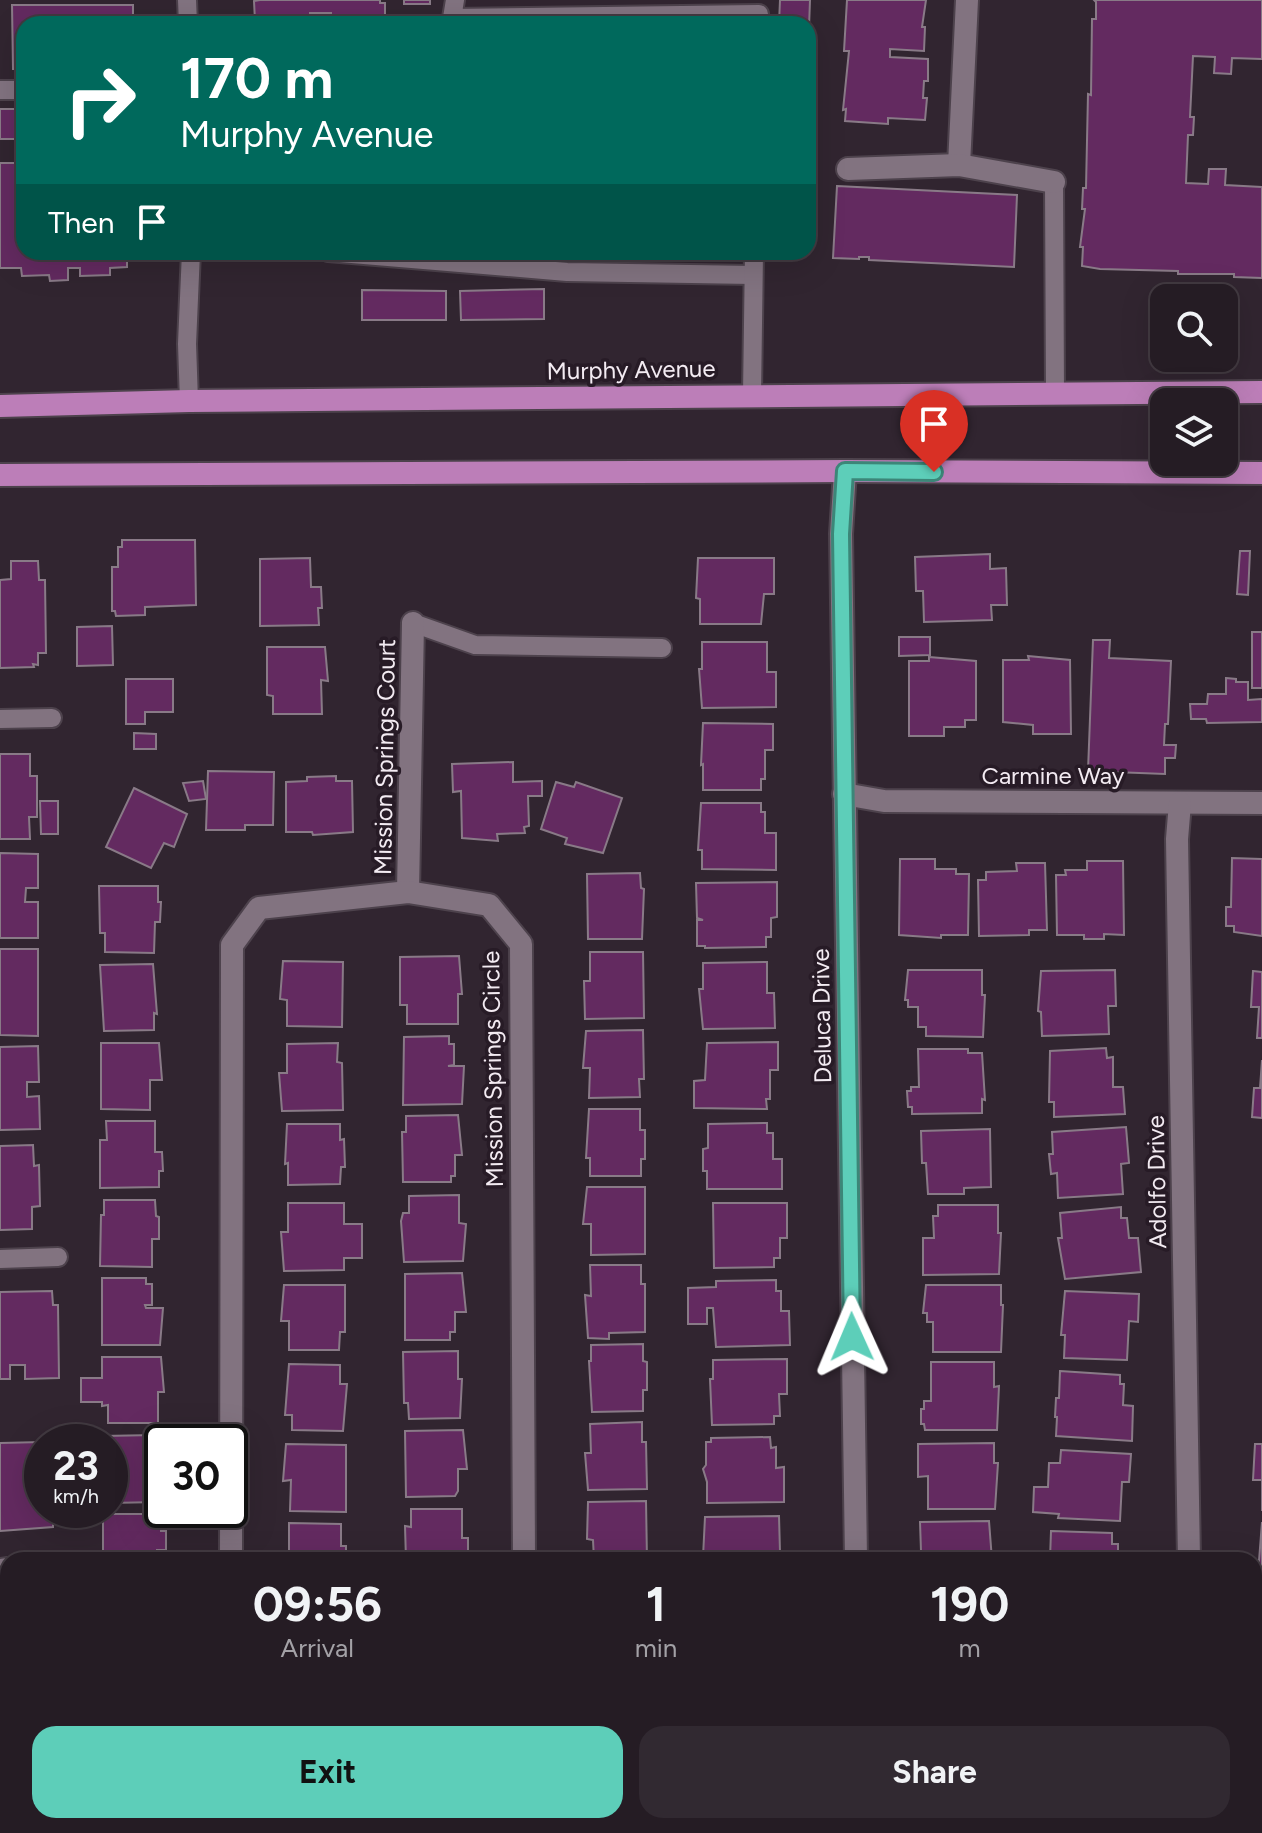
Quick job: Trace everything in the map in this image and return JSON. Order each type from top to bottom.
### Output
[{"type":"main road","name":"Murphy Avenue","points":[[0,406],[189,401],[1262,392]]},
{"type":"main road","points":[[0,475],[845,471],[1262,473]]},
{"type":"street","points":[[959,165],[967,0]]},
{"type":"street","points":[[848,169],[959,165],[1054,182]]},
{"type":"street","name":"Deluca Drive","points":[[845,471],[841,534],[856,1552]]},
{"type":"street","name":"Mission Springs Court","points":[[408,892],[413,623]]},
{"type":"street","name":"Carmine Way","points":[[844,794],[884,801],[1262,803]]},
{"type":"street","name":"Adolfo Drive","points":[[1180,803],[1177,839],[1189,1552]]},
{"type":"street","name":"Mission Springs Circle","points":[[231,1552],[232,945],[259,908],[408,892],[489,905],[521,944],[524,1552]]},
{"type":"lane","points":[[575,16],[759,13]]},
{"type":"lane","points":[[1054,182],[1055,395]]},
{"type":"lane","points":[[189,401],[187,344],[191,260]]},
{"type":"lane","points":[[424,260],[567,272],[753,275]]},
{"type":"lane","points":[[752,395],[754,260]]},
{"type":"lane","points":[[413,623],[475,645],[662,648]]},
{"type":"lane","points":[[0,719],[52,718]]},
{"type":"lane","points":[[0,1259],[58,1257]]},
{"type":"building","points":[[380,0],[380,3],[385,3],[385,16],[310,13],[310,16],[255,16],[254,1]]},
{"type":"building","points":[[404,0],[430,0],[430,4],[404,4]]},
{"type":"building","points":[[780,0],[810,0],[809,16],[779,16]]},
{"type":"building","points":[[847,0],[926,0],[922,27],[925,27],[924,51],[890,49],[890,57],[928,59],[928,81],[924,81],[923,98],[927,98],[925,120],[888,118],[888,124],[845,121],[846,109],[843,110],[849,51],[844,51]]},
{"type":"building","points":[[1094,0],[1262,0],[1262,59],[1232,58],[1231,74],[1214,73],[1215,57],[1193,56],[1190,117],[1194,117],[1193,135],[1188,135],[1186,183],[1208,184],[1209,169],[1226,169],[1225,185],[1262,187],[1262,278],[1082,266],[1083,247],[1080,247],[1085,209],[1082,209],[1083,188],[1086,188],[1088,94],[1091,95],[1092,19],[1096,19]]},
{"type":"building","points":[[12,5],[133,5],[133,16],[16,16],[16,69],[13,69]]},
{"type":"building","points":[[0,109],[16,109],[16,139],[0,139]]},
{"type":"building","points":[[0,163],[16,163],[16,260],[127,260],[127,267],[110,268],[110,275],[80,276],[80,268],[68,268],[68,280],[50,281],[49,275],[22,276],[21,268],[0,268]]},
{"type":"building","points":[[837,186],[1017,195],[1014,267],[869,260],[869,257],[833,258]]},
{"type":"building","points":[[544,289],[544,319],[461,320],[460,291]]},
{"type":"building","points":[[362,290],[446,291],[446,320],[362,320]]},
{"type":"building","points":[[122,540],[195,540],[196,605],[145,607],[145,615],[116,616],[112,611],[112,567],[118,567],[118,547],[122,547]]},
{"type":"building","points":[[1240,551],[1250,551],[1248,595],[1237,594]]},
{"type":"building","points":[[990,554],[990,569],[1006,568],[1007,605],[991,605],[992,620],[924,622],[923,591],[916,591],[915,557]]},
{"type":"building","points":[[310,558],[311,587],[321,587],[319,625],[260,626],[260,559]]},
{"type":"building","points":[[698,558],[774,558],[774,594],[764,594],[761,624],[700,624],[700,599],[696,598]]},
{"type":"building","points":[[11,561],[38,561],[39,580],[45,580],[46,653],[38,653],[38,665],[33,664],[34,667],[0,668],[0,580],[11,579]]},
{"type":"building","points":[[112,626],[113,665],[77,666],[77,627]]},
{"type":"building","points":[[1252,632],[1262,632],[1262,688],[1252,688]]},
{"type":"building","points":[[899,637],[930,637],[930,655],[899,656]]},
{"type":"building","points":[[1093,640],[1110,640],[1109,658],[1171,661],[1164,745],[1176,745],[1175,758],[1165,758],[1165,774],[1088,771]]},
{"type":"building","points":[[702,642],[767,642],[767,672],[776,672],[776,707],[702,708],[699,669],[702,669]]},
{"type":"building","points":[[267,647],[325,647],[328,681],[321,680],[322,714],[273,714],[273,696],[267,695]]},
{"type":"building","points":[[1028,656],[1070,660],[1071,734],[1033,734],[1033,725],[1003,722],[1003,660],[1029,660]]},
{"type":"building","points":[[929,657],[976,661],[976,720],[965,720],[965,727],[944,727],[944,736],[909,736],[909,661],[929,661]]},
{"type":"building","points":[[1226,678],[1248,682],[1248,700],[1262,699],[1262,722],[1207,723],[1206,719],[1191,719],[1190,704],[1207,704],[1208,694],[1226,694]]},
{"type":"building","points":[[126,679],[173,679],[173,712],[145,712],[145,724],[126,724]]},
{"type":"building","points":[[703,723],[773,724],[773,750],[765,750],[765,779],[761,779],[761,790],[703,790]]},
{"type":"building","points":[[134,733],[156,734],[156,749],[134,749]]},
{"type":"building","points":[[0,754],[30,754],[30,776],[37,776],[37,817],[29,817],[30,839],[0,839]]},
{"type":"building","points":[[513,762],[513,782],[542,781],[542,796],[528,796],[529,826],[524,827],[525,833],[497,834],[498,841],[462,838],[461,791],[453,792],[452,764]]},
{"type":"building","points":[[208,771],[274,772],[273,825],[245,825],[245,830],[206,830]]},
{"type":"building","points":[[336,776],[336,781],[352,781],[353,832],[313,835],[312,832],[286,832],[286,782],[307,781],[307,777]]},
{"type":"building","points":[[203,781],[206,799],[189,801],[183,783]]},
{"type":"building","points":[[556,782],[574,787],[576,782],[622,798],[603,853],[565,844],[567,838],[541,829]]},
{"type":"building","points":[[134,788],[187,814],[174,847],[164,843],[151,868],[106,847]]},
{"type":"building","points":[[40,801],[58,801],[58,834],[41,834]]},
{"type":"building","points":[[701,803],[761,803],[761,812],[765,812],[765,833],[776,833],[776,870],[702,869],[702,850],[698,850]]},
{"type":"building","points":[[0,853],[38,854],[38,888],[26,888],[25,902],[38,902],[38,938],[0,938]]},
{"type":"building","points":[[1232,858],[1262,859],[1262,936],[1234,932],[1234,926],[1226,926],[1226,907],[1231,907]]},
{"type":"building","points":[[900,859],[935,859],[935,869],[956,869],[956,874],[969,874],[968,935],[941,935],[941,938],[899,935]]},
{"type":"building","points":[[1087,861],[1123,861],[1124,935],[1104,934],[1104,939],[1084,939],[1084,935],[1057,935],[1056,875],[1066,875],[1065,870],[1087,870]]},
{"type":"building","points":[[1016,863],[1045,863],[1047,930],[1029,930],[1029,935],[979,936],[978,880],[986,880],[986,872],[1017,871]]},
{"type":"building","points":[[640,873],[641,888],[644,889],[642,939],[588,939],[587,874]]},
{"type":"building","points":[[777,882],[777,917],[771,918],[771,937],[766,937],[766,947],[697,946],[697,920],[703,920],[697,918],[696,883]]},
{"type":"building","points":[[99,886],[158,886],[160,922],[155,922],[154,953],[105,952],[105,933],[100,933]]},
{"type":"building","points":[[0,949],[38,949],[38,1036],[0,1035]]},
{"type":"building","points":[[590,952],[643,952],[644,1018],[585,1019],[584,981],[590,981]]},
{"type":"building","points":[[459,956],[462,994],[458,994],[458,1024],[407,1024],[407,1005],[400,1005],[400,957]]},
{"type":"building","points":[[283,961],[343,962],[342,1027],[287,1026],[287,1000],[280,999]]},
{"type":"building","points":[[767,962],[767,993],[774,993],[775,1028],[703,1029],[699,989],[703,989],[703,963]]},
{"type":"building","points":[[153,964],[157,1014],[154,1013],[154,1030],[104,1031],[100,965]]},
{"type":"building","points":[[908,970],[982,970],[982,995],[985,995],[983,1037],[926,1036],[926,1027],[918,1027],[918,1007],[908,1007],[908,1000],[905,1000]]},
{"type":"building","points":[[1115,970],[1116,1006],[1108,1006],[1109,1034],[1042,1036],[1041,1012],[1038,1011],[1041,971]]},
{"type":"building","points":[[1253,971],[1262,972],[1262,1038],[1257,1038],[1259,1007],[1251,1007]]},
{"type":"building","points":[[643,1030],[644,1079],[639,1079],[640,1097],[589,1098],[590,1068],[583,1068],[586,1031]]},
{"type":"building","points":[[449,1036],[449,1044],[454,1044],[454,1065],[448,1066],[464,1066],[462,1104],[403,1105],[404,1037]]},
{"type":"building","points":[[778,1042],[778,1070],[770,1070],[767,1109],[694,1108],[694,1081],[705,1080],[707,1043]]},
{"type":"building","points":[[101,1043],[159,1043],[162,1080],[150,1080],[150,1110],[101,1109]]},
{"type":"building","points":[[338,1043],[337,1062],[342,1063],[343,1110],[282,1111],[279,1073],[287,1073],[287,1044]]},
{"type":"building","points":[[38,1046],[39,1082],[27,1082],[27,1097],[39,1096],[40,1129],[0,1130],[0,1047]]},
{"type":"building","points":[[1106,1048],[1107,1058],[1113,1057],[1113,1087],[1123,1087],[1125,1114],[1054,1117],[1054,1102],[1049,1102],[1050,1051]]},
{"type":"building","points":[[918,1049],[968,1049],[968,1053],[982,1053],[985,1100],[982,1099],[982,1113],[912,1114],[912,1107],[908,1107],[907,1091],[911,1091],[911,1087],[919,1087]]},
{"type":"building","points":[[1262,1060],[1262,1118],[1252,1117],[1254,1088],[1260,1088]]},
{"type":"building","points":[[589,1109],[640,1109],[640,1130],[645,1130],[645,1159],[641,1159],[641,1176],[590,1176],[590,1158],[586,1158]]},
{"type":"building","points":[[458,1115],[462,1155],[455,1155],[455,1176],[451,1176],[451,1182],[403,1182],[402,1132],[406,1132],[406,1116]]},
{"type":"building","points":[[106,1121],[155,1121],[155,1152],[162,1152],[163,1171],[159,1171],[159,1187],[100,1188],[100,1140],[107,1140]]},
{"type":"building","points":[[767,1123],[767,1133],[773,1133],[773,1159],[782,1159],[782,1189],[707,1189],[703,1149],[708,1148],[708,1124]]},
{"type":"building","points":[[287,1124],[340,1124],[345,1167],[341,1167],[340,1184],[288,1185],[288,1163],[285,1164]]},
{"type":"building","points":[[1126,1127],[1129,1163],[1121,1164],[1123,1194],[1058,1198],[1057,1173],[1051,1174],[1049,1154],[1053,1154],[1052,1132]]},
{"type":"building","points":[[990,1129],[991,1187],[964,1188],[964,1194],[928,1194],[926,1163],[922,1163],[921,1131]]},
{"type":"building","points":[[33,1145],[34,1166],[39,1165],[40,1206],[32,1207],[32,1229],[0,1230],[0,1146]]},
{"type":"building","points":[[587,1187],[645,1187],[645,1254],[591,1255],[591,1224],[583,1224]]},
{"type":"building","points":[[459,1195],[459,1223],[466,1224],[463,1261],[404,1262],[401,1221],[403,1213],[409,1213],[409,1196]]},
{"type":"building","points":[[104,1200],[155,1200],[159,1239],[152,1239],[152,1267],[100,1266]]},
{"type":"building","points":[[288,1203],[344,1203],[344,1224],[362,1224],[362,1258],[344,1258],[344,1270],[284,1271],[281,1232],[288,1232]]},
{"type":"building","points":[[713,1203],[787,1203],[787,1238],[780,1238],[780,1258],[774,1258],[774,1267],[714,1268]]},
{"type":"building","points":[[938,1205],[998,1205],[998,1233],[1001,1233],[999,1274],[923,1275],[923,1238],[934,1238],[933,1216],[938,1216]]},
{"type":"building","points":[[1121,1207],[1121,1218],[1127,1218],[1129,1238],[1138,1238],[1141,1272],[1065,1279],[1058,1238],[1062,1238],[1060,1213]]},
{"type":"building","points":[[590,1265],[641,1265],[641,1284],[645,1284],[645,1332],[609,1333],[609,1339],[588,1338],[585,1295],[591,1296]]},
{"type":"building","points":[[462,1273],[466,1312],[455,1312],[455,1332],[450,1332],[450,1340],[405,1340],[405,1274]]},
{"type":"building","points":[[102,1278],[146,1278],[146,1284],[152,1284],[152,1305],[145,1305],[146,1308],[163,1308],[160,1345],[102,1345]]},
{"type":"building","points":[[776,1280],[776,1291],[781,1291],[781,1311],[789,1311],[790,1345],[716,1347],[713,1308],[707,1308],[707,1324],[688,1324],[688,1288],[716,1287],[716,1281]]},
{"type":"building","points":[[284,1285],[345,1285],[345,1332],[340,1332],[339,1350],[289,1350],[289,1321],[281,1321]]},
{"type":"building","points":[[926,1285],[1001,1285],[1001,1352],[933,1352],[933,1322],[927,1322],[927,1313],[923,1313]]},
{"type":"building","points":[[52,1291],[53,1305],[58,1305],[59,1378],[25,1379],[25,1365],[10,1365],[10,1379],[0,1379],[0,1292]]},
{"type":"building","points":[[1065,1291],[1139,1294],[1138,1322],[1129,1321],[1127,1360],[1064,1358],[1065,1335],[1061,1335]]},
{"type":"building","points":[[643,1344],[643,1361],[647,1362],[647,1390],[643,1390],[643,1411],[592,1412],[591,1345]]},
{"type":"building","points":[[458,1351],[458,1379],[462,1379],[460,1418],[409,1419],[408,1403],[404,1403],[403,1352]]},
{"type":"building","points":[[102,1357],[161,1357],[164,1392],[158,1392],[158,1423],[108,1423],[108,1405],[81,1402],[81,1378],[102,1378]]},
{"type":"building","points":[[787,1359],[787,1394],[779,1394],[780,1416],[774,1416],[774,1424],[712,1425],[710,1379],[713,1379],[713,1360]]},
{"type":"building","points":[[931,1362],[994,1362],[994,1387],[999,1386],[997,1430],[925,1430],[924,1424],[921,1424],[921,1409],[924,1409],[924,1401],[931,1401]]},
{"type":"building","points":[[289,1364],[340,1365],[340,1384],[347,1384],[343,1431],[292,1430],[292,1415],[285,1415]]},
{"type":"building","points":[[1060,1371],[1120,1375],[1120,1384],[1124,1384],[1123,1405],[1133,1406],[1132,1441],[1056,1436]]},
{"type":"building","points":[[642,1422],[642,1442],[646,1442],[647,1489],[588,1490],[585,1453],[591,1453],[590,1424]]},
{"type":"building","points":[[463,1430],[467,1469],[458,1469],[458,1491],[455,1496],[406,1497],[405,1431]]},
{"type":"building","points":[[144,1435],[144,1502],[128,1503],[128,1436]]},
{"type":"building","points":[[770,1437],[771,1448],[776,1447],[776,1468],[784,1467],[784,1502],[707,1503],[707,1482],[703,1469],[706,1465],[706,1442],[711,1442],[711,1438]]},
{"type":"building","points":[[24,1442],[24,1528],[40,1528],[0,1531],[0,1443]]},
{"type":"building","points":[[994,1443],[994,1463],[998,1463],[995,1509],[928,1509],[928,1476],[918,1477],[918,1444]]},
{"type":"building","points":[[286,1444],[346,1445],[346,1512],[290,1511],[291,1480],[283,1481]]},
{"type":"building","points":[[1255,1444],[1262,1444],[1262,1480],[1253,1480]]},
{"type":"building","points":[[1061,1450],[1131,1454],[1129,1482],[1122,1482],[1120,1521],[1058,1518],[1059,1514],[1033,1512],[1034,1487],[1048,1487],[1049,1463],[1060,1463]]},
{"type":"building","points":[[646,1501],[647,1552],[594,1552],[593,1540],[587,1539],[588,1502]]},
{"type":"building","points":[[411,1509],[462,1509],[462,1538],[468,1538],[468,1552],[406,1552],[405,1526],[411,1527]]},
{"type":"building","points":[[128,1514],[144,1514],[144,1528],[166,1531],[166,1550],[103,1552],[103,1528],[128,1528]]},
{"type":"building","points":[[779,1516],[780,1552],[703,1552],[705,1517]]},
{"type":"building","points":[[989,1521],[991,1552],[915,1552],[921,1551],[920,1522]]},
{"type":"building","points":[[289,1523],[341,1524],[341,1546],[346,1546],[346,1552],[289,1552]]},
{"type":"building","points":[[1051,1531],[1112,1533],[1112,1544],[1118,1544],[1118,1552],[1050,1552]]},
{"type":"route","points":[[852,1337],[841,534],[845,471],[934,472]]}]
